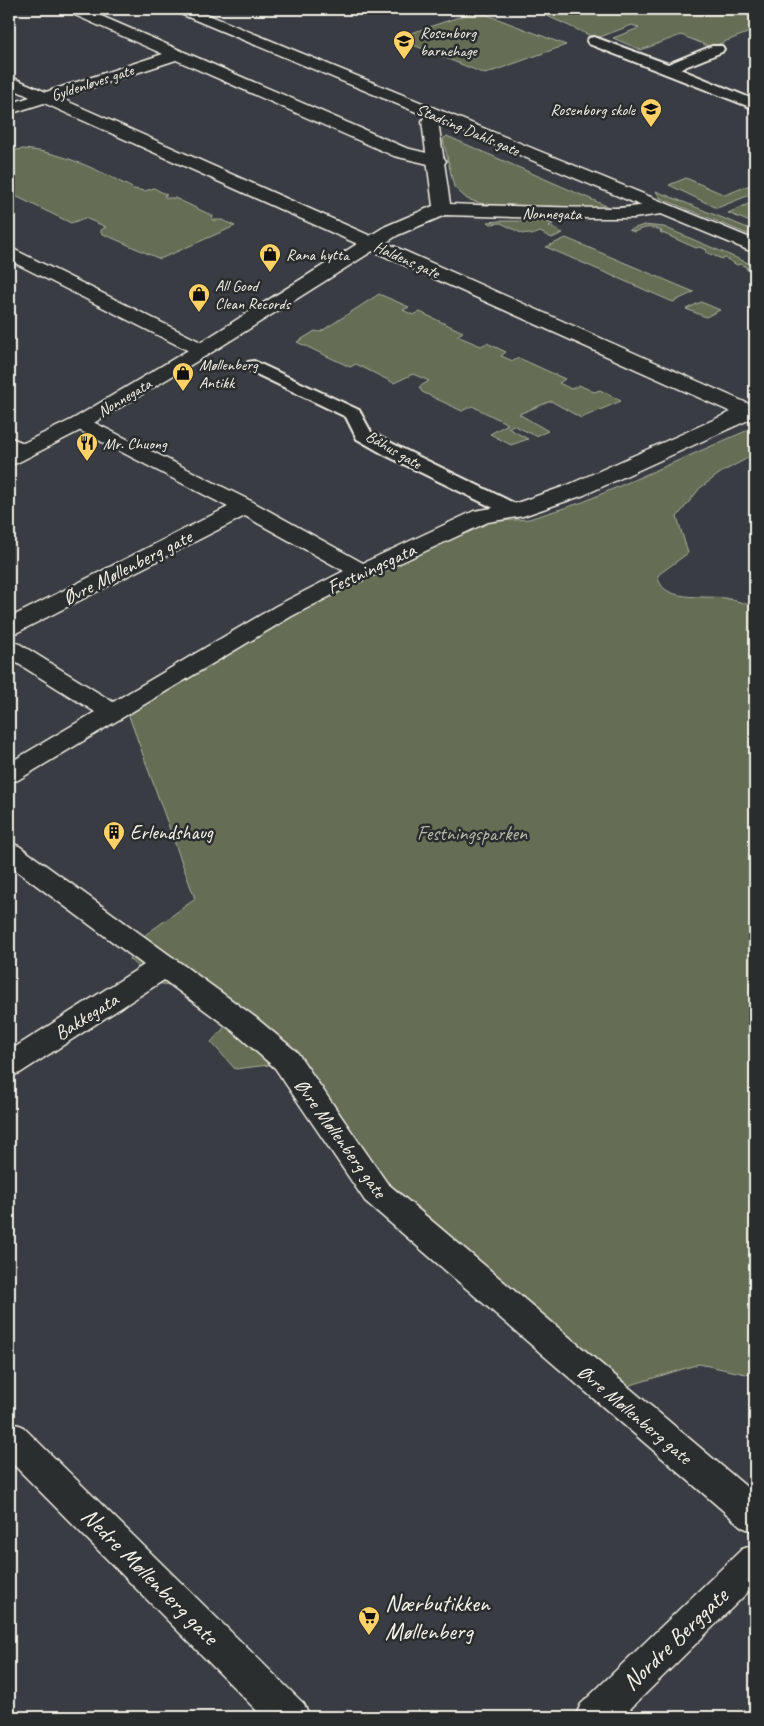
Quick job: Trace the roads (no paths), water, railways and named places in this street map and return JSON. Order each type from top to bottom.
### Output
[{"type":"street","points":[[73,9],[400,152],[436,161]]},
{"type":"street","name":"Stadsing Dahls gate","points":[[181,9],[755,247]]},
{"type":"street","points":[[594,41],[755,105]]},
{"type":"street","points":[[668,69],[717,49]]},
{"type":"street","name":"Gyldenløves gate","points":[[9,109],[176,55]]},
{"type":"street","name":"Haldens gate","points":[[9,81],[752,411]]},
{"type":"street","points":[[437,116],[433,117],[430,122],[442,210]]},
{"type":"street","name":"Nonnegata","points":[[13,451],[80,423],[202,350],[391,231],[442,210],[634,213],[662,210]]},
{"type":"street","points":[[9,253],[202,350]]},
{"type":"street","name":"Båhus gate","points":[[254,366],[353,414],[364,435],[385,447],[516,511]]},
{"type":"street","name":"Festningsgata","points":[[9,774],[284,611],[362,572],[482,516],[516,511],[576,490],[752,411]]},
{"type":"street","points":[[80,423],[244,507],[362,572]]},
{"type":"street","name":"Øvre Møllenberg gate","points":[[9,628],[244,507]]},
{"type":"street","points":[[9,648],[113,713]]},
{"type":"street","name":"Øvre Møllenberg gate","points":[[9,852],[244,1024],[286,1060],[376,1192],[755,1516]]},
{"type":"street","name":"Bakkegata","points":[[9,1065],[164,966]]},
{"type":"street","name":"Nedre Møllenberg gate","points":[[9,1437],[290,1717]]},
{"type":"street","name":"Nordre Berggate","points":[[596,1717],[755,1561]]},
{"type":"place","name":"Rosenborg barnehage","points":[[404,60]]},
{"type":"place","name":"Rosenborg skole","points":[[651,128]]},
{"type":"place","name":"Rana hytta","points":[[270,273]]},
{"type":"place","name":"All Good Clean Records","points":[[199,313]]},
{"type":"place","name":"Møllenberg Antikk","points":[[183,392]]},
{"type":"place","name":"Mr. Chuong","points":[[87,462]]},
{"type":"place","name":"Erlendshaug","points":[[114,851]]},
{"type":"place","name":"Nærbutikken Møllenberg","points":[[369,1636]]},
{"type":"park label","name":"Festningsparken","points":[[472,833]]}]
